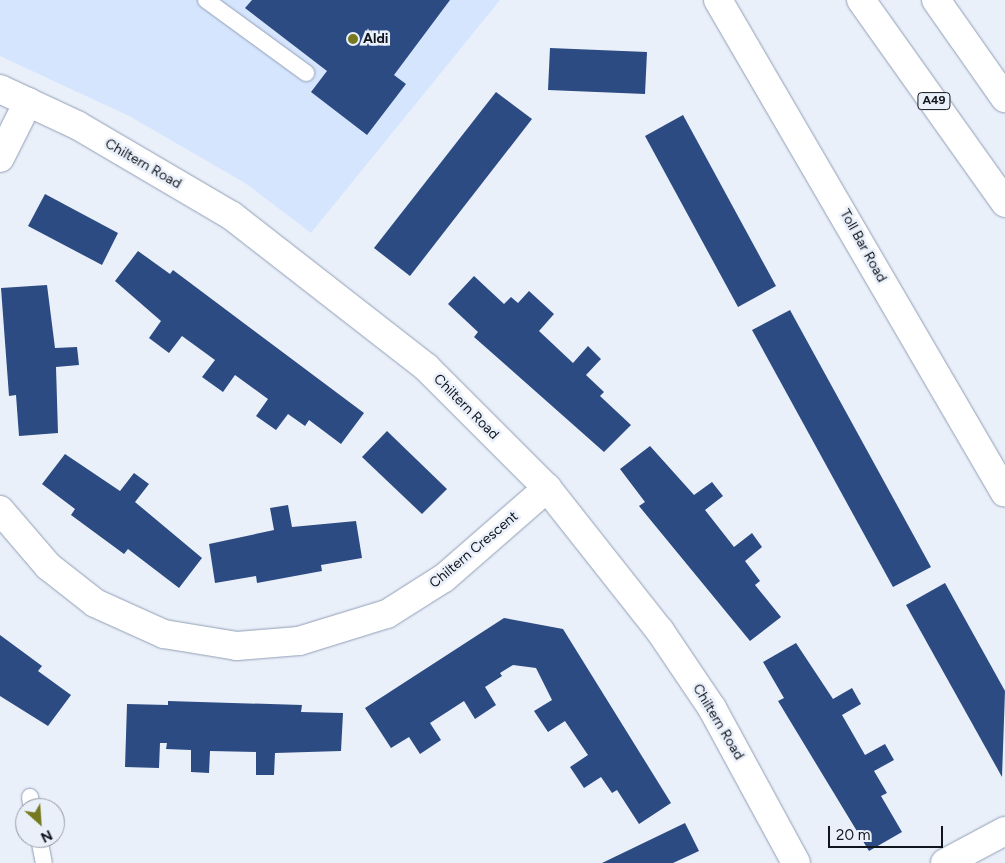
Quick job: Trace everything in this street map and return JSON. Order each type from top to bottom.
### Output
[{"type":"main road","name":"Toll Bar Road","points":[[718,0],[1005,494]]},
{"type":"main road","name":"A49","points":[[861,0],[1005,203]]},
{"type":"main road","points":[[936,0],[1005,98]]},
{"type":"main road","name":"Chiltern Road","points":[[0,89],[28,102],[239,222],[426,367],[547,488],[597,547],[712,708],[796,863]]},
{"type":"main road","points":[[0,158],[28,102]]},
{"type":"main road","name":"Chiltern Crescent","points":[[0,510],[48,566],[95,603],[164,634],[237,646],[308,639],[387,614],[444,578],[547,488]]},
{"type":"main road","points":[[946,863],[1005,831]]},
{"type":"lane","points":[[206,0],[306,73]]},
{"type":"lane","points":[[41,848],[44,863]]},
{"type":"shaded area","points":[[0,0],[500,0],[311,233],[245,183],[129,116],[0,56]]},
{"type":"building","name":"Aldi","points":[[252,0],[450,0],[394,75],[406,84],[367,135],[311,92],[327,71],[245,8]]},
{"type":"building","points":[[550,48],[647,52],[645,94],[548,90]]},
{"type":"building","points":[[496,92],[532,119],[410,276],[374,248]]},
{"type":"building","points":[[683,115],[776,286],[738,307],[645,136]]},
{"type":"building","points":[[45,194],[118,233],[102,265],[28,226]]},
{"type":"building","points":[[138,251],[170,274],[173,270],[364,413],[341,444],[309,420],[305,426],[288,414],[276,430],[256,416],[268,399],[235,375],[223,392],[202,377],[215,360],[182,336],[169,353],[149,338],[161,321],[115,281]]},
{"type":"building","points":[[474,276],[504,304],[511,297],[518,303],[529,291],[554,314],[539,331],[573,363],[588,346],[601,359],[586,375],[604,392],[600,396],[631,425],[604,452],[474,337],[478,332],[448,304]]},
{"type":"building","points":[[47,285],[55,348],[77,347],[79,365],[56,367],[58,433],[19,436],[16,395],[9,396],[1,288]]},
{"type":"building","points":[[790,310],[931,567],[893,587],[752,330]]},
{"type":"building","points":[[387,431],[447,489],[422,514],[362,457]]},
{"type":"building","points":[[650,446],[694,495],[712,482],[723,496],[705,510],[734,547],[752,533],[762,547],[745,561],[760,581],[755,585],[781,617],[750,641],[639,506],[645,502],[620,469]]},
{"type":"building","points":[[65,454],[120,491],[134,473],[149,484],[135,502],[202,558],[179,588],[128,549],[124,554],[71,515],[75,509],[42,484]]},
{"type":"building","points":[[288,505],[292,527],[356,521],[362,558],[321,565],[322,571],[257,583],[256,576],[215,583],[209,544],[274,530],[270,508]]},
{"type":"building","points":[[945,583],[1005,691],[1002,777],[906,605]]},
{"type":"building","points":[[504,618],[563,629],[671,803],[639,824],[617,790],[612,793],[601,777],[584,788],[570,767],[588,755],[565,721],[548,732],[534,711],[552,700],[536,668],[513,665],[500,673],[502,676],[485,687],[496,705],[475,719],[464,701],[430,723],[441,740],[420,754],[409,737],[391,748],[365,708]]},
{"type":"building","points":[[0,635],[42,666],[38,671],[71,695],[48,726],[0,696]]},
{"type":"building","points":[[796,643],[833,699],[852,688],[861,704],[842,715],[865,755],[885,744],[894,760],[874,771],[887,793],[881,796],[902,832],[869,851],[778,701],[784,698],[763,662]]},
{"type":"building","points":[[168,701],[302,705],[301,712],[343,713],[341,751],[275,753],[274,775],[256,775],[256,752],[210,751],[209,773],[191,772],[191,750],[166,749],[167,743],[160,743],[159,768],[125,767],[127,704],[168,705]]},
{"type":"building","points":[[685,823],[699,851],[673,863],[602,863]]},
{"type":"place","name":"Aldi","points":[[353,39]]}]
